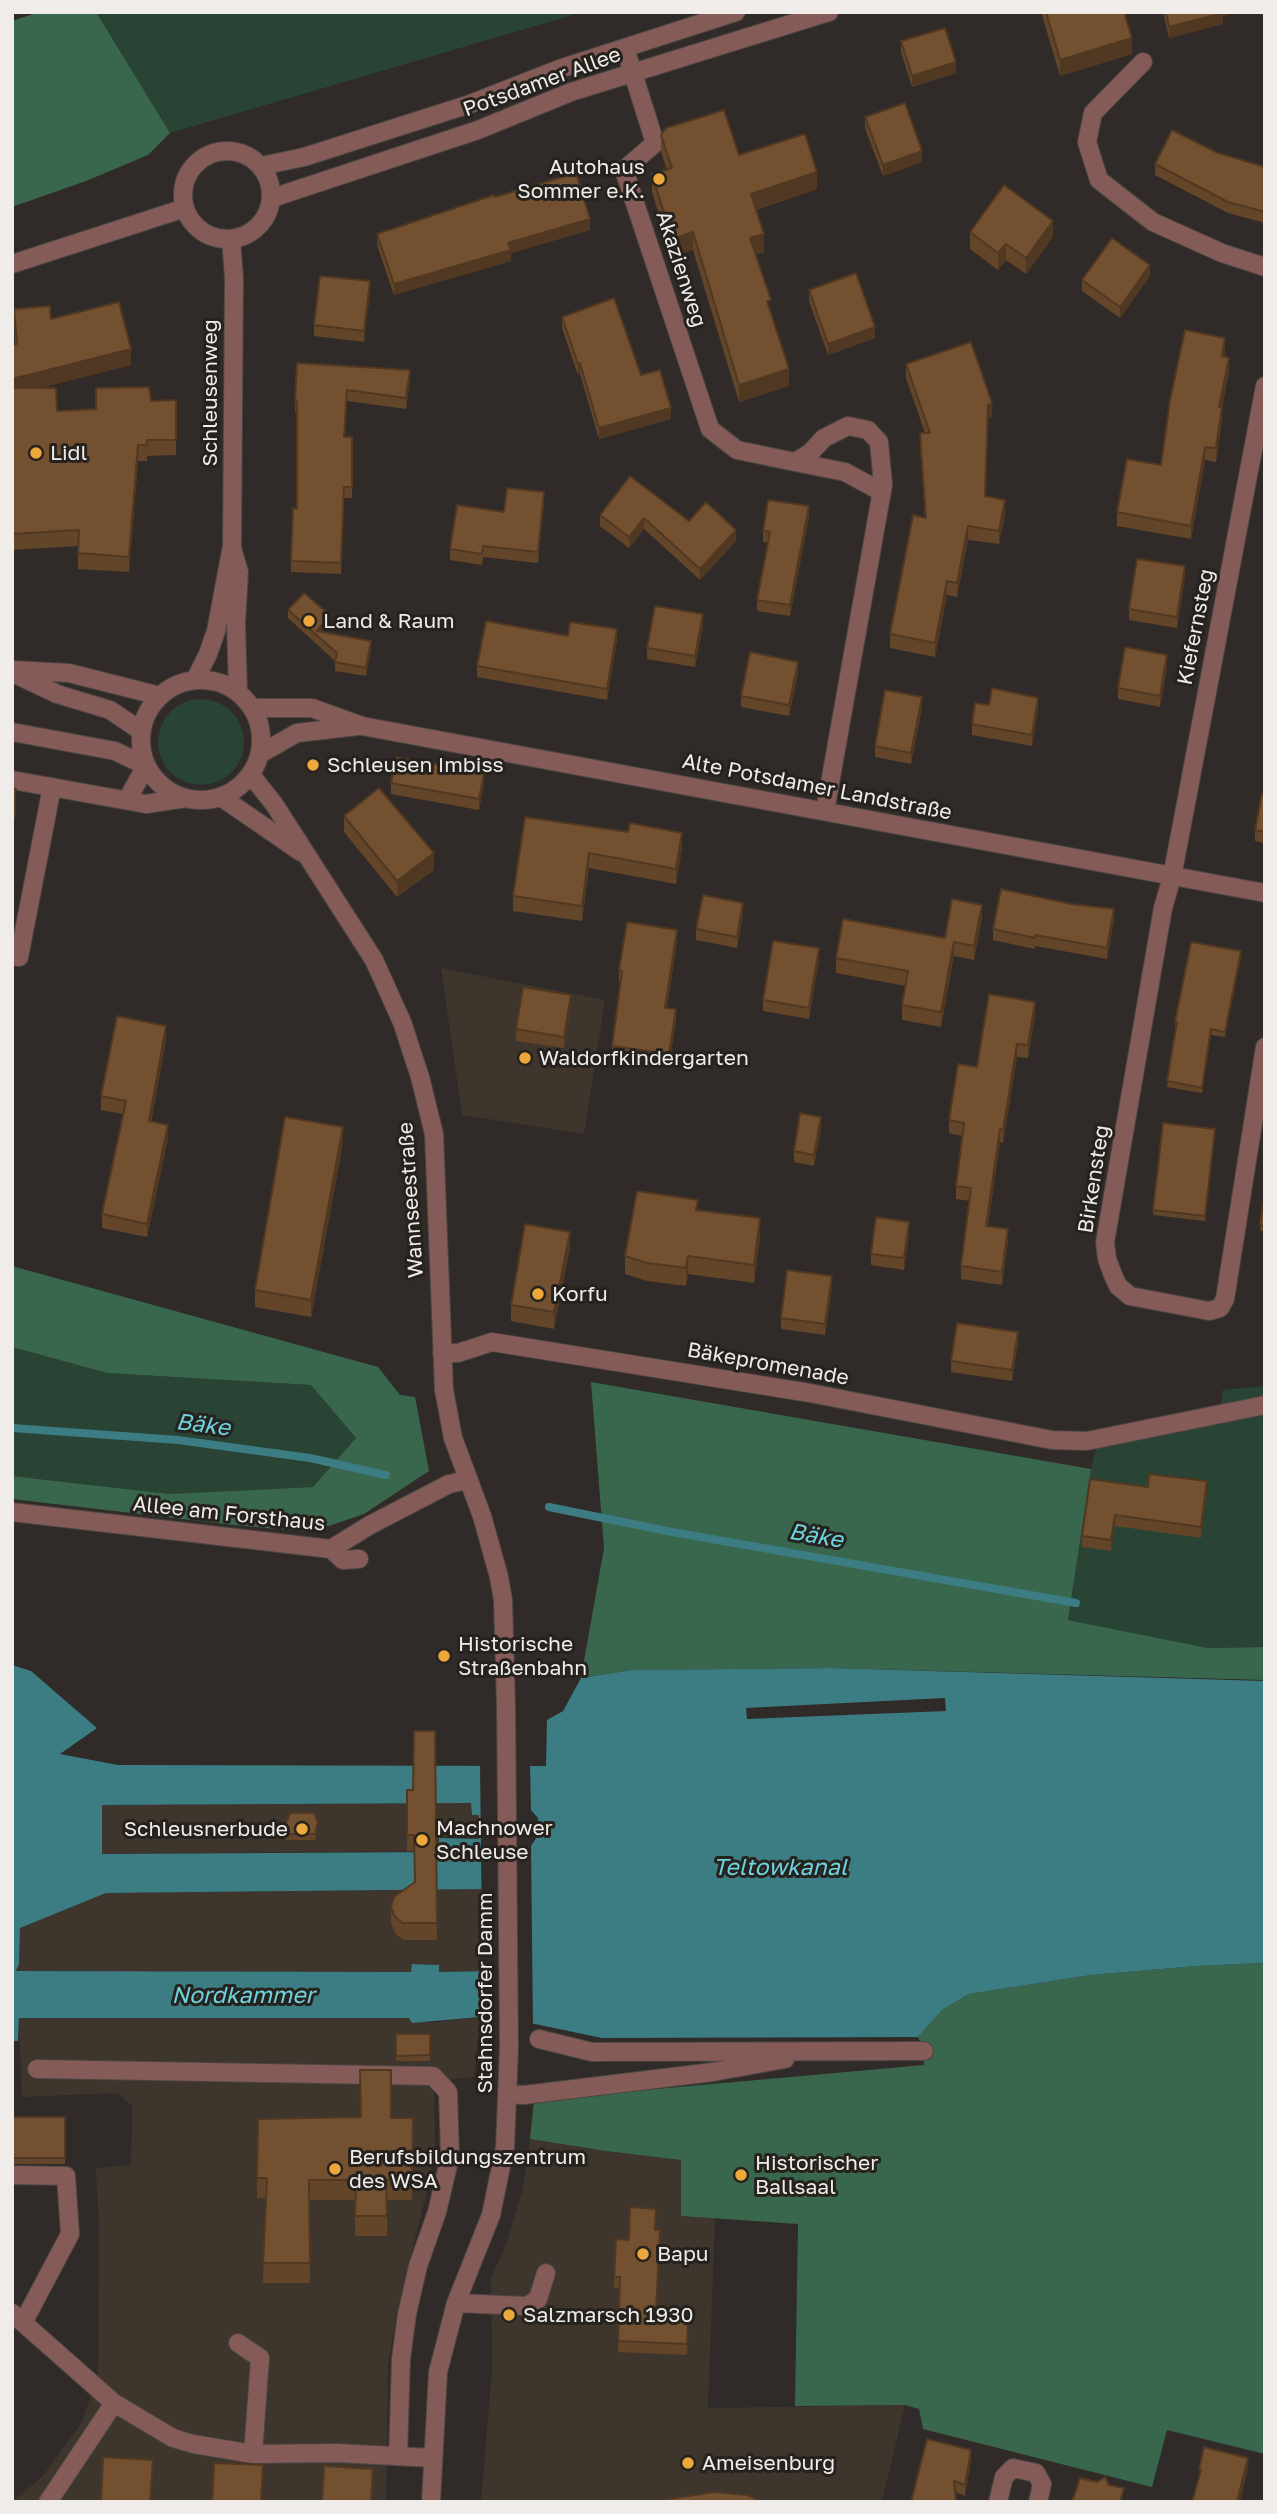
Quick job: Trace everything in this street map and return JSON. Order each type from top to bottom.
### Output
[{"type":"street","name":"Potsdamer Allee","points":[[261,166],[304,157],[470,104],[562,68],[736,12]]},
{"type":"street","name":"Potsdamer Allee","points":[[272,198],[478,130],[571,92],[829,12]]},
{"type":"street","name":"Akazienweg","points":[[625,48],[655,143],[624,170],[710,429],[737,450],[845,472],[882,492]]},
{"type":"street","points":[[1143,62],[1093,113],[1087,142],[1099,180],[1153,222],[1222,253],[1265,267]]},
{"type":"street","points":[[220,151],[235,151],[250,156],[261,166],[271,187],[272,198],[263,221],[244,236],[232,239],[216,238],[203,232],[192,222],[185,208],[183,193],[186,178],[194,166],[206,156],[220,151]]},
{"type":"street","points":[[12,264],[185,208]]},
{"type":"street","name":"Schleusenweg","points":[[195,680],[216,631],[232,548],[232,239]]},
{"type":"street","name":"Kiefernsteg","points":[[1172,877],[1265,386]]},
{"type":"street","points":[[795,462],[810,453],[824,438],[848,426],[868,430],[879,442],[883,464],[882,492],[825,811]]},
{"type":"street","name":"Schleusenweg","points":[[232,548],[239,572],[236,624],[238,691]]},
{"type":"street","points":[[12,671],[69,674],[160,696]]},
{"type":"street","points":[[12,671],[57,694],[110,710],[141,731]]},
{"type":"street","points":[[195,680],[210,680],[238,691],[253,708],[260,723],[260,754],[251,775],[237,789],[221,797],[203,800],[170,792],[156,780],[146,766],[141,749],[141,731],[148,712],[160,696],[176,685],[195,680]]},
{"type":"street","name":"Alte Potsdamer Landstraße","points":[[253,708],[312,708],[362,726],[1265,893]]},
{"type":"street","name":"Alte Potsdamer Landstraße","points":[[260,754],[297,733],[362,726]]},
{"type":"street","points":[[116,751],[141,731]]},
{"type":"street","points":[[12,732],[116,751],[146,766]]},
{"type":"street","points":[[127,800],[146,766]]},
{"type":"street","name":"Wannseestraße","points":[[251,775],[274,804],[374,960],[402,1022],[420,1077],[434,1134],[444,1390],[453,1438],[467,1480]]},
{"type":"street","points":[[12,780],[146,804],[186,798]]},
{"type":"street","points":[[12,956],[19,957],[52,787]]},
{"type":"street","name":"Wannseestraße","points":[[221,797],[309,858]]},
{"type":"street","name":"Birkensteg","points":[[1172,877],[1163,908],[1105,1242],[1112,1275],[1118,1286],[1130,1296],[1209,1311],[1220,1308],[1225,1298],[1265,1047]]},
{"type":"street","name":"Bäkepromenade","points":[[442,1353],[458,1353],[492,1342],[810,1393],[1052,1440],[1087,1441],[1265,1405]]},
{"type":"street","name":"Allee am Forsthaus","points":[[12,1512],[331,1549],[370,1525],[449,1484],[467,1480]]},
{"type":"street","name":"Stahnsdorfer Damm","points":[[431,2502],[438,2372],[456,2303],[491,2216],[505,2147],[509,2048],[505,1635],[499,1577],[482,1516],[467,1480]]},
{"type":"street","points":[[331,1549],[344,1560],[359,1559]]},
{"type":"street","points":[[540,2039],[592,2052],[924,2051]]},
{"type":"street","points":[[507,2094],[524,2095],[713,2072],[830,2051]]},
{"type":"street","points":[[37,2069],[433,2076],[448,2092],[450,2157],[407,2314],[401,2359],[398,2456]]},
{"type":"street","points":[[12,2175],[66,2176],[70,2234],[18,2318],[114,2403],[173,2438],[193,2444],[253,2454],[337,2453],[433,2458]]},
{"type":"street","points":[[456,2303],[527,2306],[538,2299],[546,2273]]},
{"type":"street","points":[[238,2343],[260,2358],[253,2454]]},
{"type":"street","points":[[50,2500],[114,2403]]},
{"type":"street","points":[[998,2502],[1004,2477],[1013,2468],[1036,2473],[1042,2484],[1038,2502]]},
{"type":"shaded area","name":"Waldorfkindergarten","points":[[441,968],[605,1000],[584,1134],[462,1115]]},
{"type":"shaded area","points":[[471,1803],[479,1815],[480,1839],[440,1838],[439,1851],[102,1854],[102,1805]]},
{"type":"shaded area","points":[[486,1889],[487,1971],[438,1972],[438,1965],[412,1964],[412,1972],[16,1971],[19,1964],[20,1928],[106,1893]]},
{"type":"shaded area","points":[[480,2017],[474,2077],[434,2081],[435,2144],[429,2183],[398,2307],[388,2365],[386,2502],[12,2502],[42,2477],[82,2422],[98,2374],[99,2227],[96,2168],[131,2165],[132,2106],[117,2093],[22,2097],[19,2018],[409,2018],[429,2023]]},
{"type":"shaded area","points":[[530,2139],[681,2160],[681,2216],[715,2218],[708,2408],[905,2405],[882,2502],[481,2502],[492,2371],[491,2278],[506,2245],[523,2188]]},
{"type":"green space","points":[[39,12],[96,12],[170,133],[148,155],[86,181],[12,207],[12,21]]},
{"type":"green space","points":[[96,12],[583,12],[170,133]]},
{"type":"green space","points":[[201,699],[225,706],[237,718],[244,742],[237,766],[225,778],[201,785],[177,778],[165,766],[158,742],[165,718],[177,706]]},
{"type":"green space","points":[[12,1266],[378,1367],[400,1395],[415,1397],[429,1471],[364,1514],[311,1532],[12,1499],[12,1476],[169,1494],[313,1487],[356,1438],[311,1385],[107,1373],[12,1347]]},
{"type":"green space","points":[[12,1347],[107,1373],[311,1385],[356,1438],[313,1487],[169,1494],[12,1476]]},
{"type":"green space","points":[[591,1382],[1091,1469],[1068,1620],[1208,1648],[1265,1647],[1265,1680],[832,1668],[632,1670],[581,1678],[604,1548]]},
{"type":"green space","points":[[1265,1386],[1265,1647],[1208,1648],[1068,1620],[1091,1469],[1100,1430],[1221,1405],[1223,1390]]},
{"type":"green space","points":[[1265,1963],[1265,2454],[1167,2430],[1152,2487],[923,2429],[919,2409],[905,2405],[795,2406],[798,2224],[681,2216],[681,2160],[530,2139],[534,2100],[924,2065],[924,2051],[918,2037],[942,2010],[969,1994],[1091,1975]]},
{"type":"water","points":[[12,1665],[31,1671],[97,1728],[60,1754],[118,1765],[546,1766],[547,1720],[563,1711],[581,1678],[632,1670],[832,1668],[1265,1681],[1265,1963],[1091,1975],[969,1994],[942,2010],[918,2037],[602,2038],[535,2024],[480,2017],[412,2023],[409,2018],[19,2018],[18,2041],[12,2041]],"holes":[[[471,1803],[472,1815],[479,1815],[479,1839],[439,1838],[439,1852],[102,1854],[102,1805]],[[486,1889],[487,1971],[439,1972],[439,1965],[412,1964],[411,1972],[16,1971],[19,1964],[20,1928],[106,1893]]]},
{"type":"pier","points":[[945,1698],[946,1711],[747,1719],[746,1708]]},
{"type":"pier","points":[[480,1762],[530,1763],[531,1810],[538,1818],[539,1834],[531,1846],[533,2027],[483,2021]]},
{"type":"building","points":[[1046,12],[1124,12],[1132,38],[1060,60]]},
{"type":"building","points":[[1166,12],[1223,12],[1223,13],[1169,27]]},
{"type":"building","points":[[945,28],[956,62],[912,76],[901,41]]},
{"type":"building","points":[[905,103],[922,151],[883,165],[865,117]]},
{"type":"building","points":[[724,110],[739,155],[805,134],[817,172],[751,194],[764,234],[750,238],[771,300],[767,301],[789,369],[739,385],[693,232],[672,239],[652,174],[672,168],[661,135],[666,128]]},
{"type":"building","points":[[1172,130],[1218,153],[1265,167],[1265,212],[1228,202],[1155,164]]},
{"type":"building","points":[[576,173],[590,219],[508,243],[511,250],[394,284],[377,234],[494,195],[495,197]]},
{"type":"building","points":[[1004,185],[1053,221],[1026,258],[1006,244],[998,253],[970,232]]},
{"type":"building","points":[[1112,238],[1150,265],[1120,307],[1082,280]]},
{"type":"building","points":[[856,273],[875,327],[828,344],[809,290]]},
{"type":"building","points":[[320,276],[370,281],[364,331],[314,325]]},
{"type":"building","points":[[614,298],[641,375],[660,370],[671,408],[599,428],[580,363],[578,364],[562,317]]},
{"type":"building","points":[[119,302],[131,349],[12,379],[12,344],[17,344],[14,309],[50,306],[51,319]]},
{"type":"building","points":[[1185,330],[1225,338],[1222,356],[1229,358],[1219,407],[1222,407],[1216,448],[1205,447],[1191,526],[1117,512],[1127,459],[1161,465],[1170,400]]},
{"type":"building","points":[[971,342],[992,403],[988,405],[985,496],[1005,500],[999,531],[968,526],[957,583],[947,581],[935,643],[890,634],[913,515],[926,518],[920,433],[930,433],[906,364]]},
{"type":"building","points":[[297,363],[410,370],[406,398],[347,390],[344,437],[352,437],[352,487],[344,487],[341,563],[291,561],[293,508],[297,509]]},
{"type":"building","points":[[149,387],[151,401],[176,400],[176,440],[147,440],[147,445],[138,445],[129,557],[78,553],[79,530],[12,534],[12,388],[56,388],[57,411],[96,409],[96,388]]},
{"type":"building","points":[[630,476],[689,521],[706,502],[736,530],[700,569],[644,518],[629,537],[600,515]]},
{"type":"building","points":[[507,488],[544,492],[538,552],[483,546],[482,554],[450,549],[457,505],[504,512]]},
{"type":"building","points":[[768,500],[809,506],[790,605],[757,600],[770,532],[763,531]]},
{"type":"building","points":[[1137,559],[1185,566],[1177,617],[1129,609]]},
{"type":"building","points":[[304,593],[330,615],[317,631],[371,641],[366,668],[335,662],[337,653],[288,610]]},
{"type":"building","points":[[655,606],[703,614],[695,656],[647,648]]},
{"type":"building","points":[[486,621],[568,636],[570,622],[617,629],[607,689],[477,666]]},
{"type":"building","points":[[1125,647],[1167,655],[1160,696],[1118,688]]},
{"type":"building","points":[[750,652],[798,662],[789,705],[741,696]]},
{"type":"building","points":[[992,688],[1038,698],[1032,735],[972,724],[975,703],[989,705]]},
{"type":"building","points":[[885,690],[922,697],[911,753],[875,746]]},
{"type":"building","points":[[396,757],[484,773],[479,799],[391,783]]},
{"type":"building","points":[[12,788],[16,789],[12,810]]},
{"type":"building","points":[[379,788],[434,853],[397,881],[344,816]]},
{"type":"building","points":[[1262,794],[1265,795],[1265,832],[1255,830]]},
{"type":"building","points":[[525,817],[628,832],[630,823],[682,833],[676,869],[589,853],[582,906],[513,896]]},
{"type":"building","points":[[1001,889],[1071,904],[1114,909],[1107,948],[993,929]]},
{"type":"building","points":[[703,895],[743,903],[737,937],[696,929]]},
{"type":"building","points":[[952,899],[982,905],[974,946],[954,942],[941,1012],[902,1005],[908,971],[836,958],[843,919],[945,938]]},
{"type":"building","points":[[627,922],[677,930],[665,1008],[676,1009],[669,1054],[612,1046],[622,971],[619,970]]},
{"type":"building","points":[[773,941],[819,948],[809,1008],[763,1000]]},
{"type":"building","points":[[1191,942],[1241,951],[1225,1032],[1211,1029],[1202,1088],[1167,1081],[1175,1022]]},
{"type":"building","points":[[523,987],[571,995],[564,1037],[516,1029]]},
{"type":"building","points":[[989,994],[1035,1002],[1028,1045],[1017,1044],[1003,1130],[1000,1129],[986,1226],[1008,1229],[1002,1272],[961,1266],[971,1188],[956,1186],[964,1123],[949,1120],[958,1064],[977,1067]]},
{"type":"building","points":[[117,1016],[166,1026],[149,1121],[168,1125],[147,1224],[102,1214],[126,1101],[101,1096]]},
{"type":"building","points":[[800,1113],[821,1117],[814,1155],[794,1151]]},
{"type":"building","points":[[285,1117],[343,1127],[311,1300],[255,1290]]},
{"type":"building","points":[[1163,1123],[1215,1129],[1205,1216],[1153,1210]]},
{"type":"building","points":[[637,1191],[698,1200],[696,1210],[760,1218],[754,1265],[688,1256],[686,1268],[647,1263],[625,1256]]},
{"type":"building","points":[[1265,1193],[1265,1226],[1260,1225]]},
{"type":"building","points":[[876,1217],[909,1222],[904,1258],[871,1254]]},
{"type":"building","name":"Korfu","points":[[525,1224],[570,1232],[554,1312],[511,1305]]},
{"type":"building","points":[[787,1270],[832,1276],[825,1324],[781,1318]]},
{"type":"building","points":[[957,1323],[1018,1332],[1012,1370],[951,1361]]},
{"type":"building","points":[[1149,1474],[1207,1481],[1201,1527],[1115,1515],[1111,1540],[1082,1536],[1090,1479],[1148,1487]]},
{"type":"building","name":"Machnower Schleuse","points":[[414,1731],[435,1731],[437,1923],[403,1923],[395,1917],[391,1907],[394,1897],[415,1882],[414,1835],[407,1835],[407,1790],[413,1790]]},
{"type":"building","name":"Schleusnerbude","points":[[290,1813],[314,1813],[318,1822],[315,1834],[286,1834]]},
{"type":"building","points":[[396,2034],[430,2034],[430,2055],[396,2056]]},
{"type":"building","name":"Berufsbildungszentrum des WSA","points":[[360,2070],[391,2070],[391,2118],[413,2118],[412,2180],[386,2180],[387,2216],[355,2216],[356,2180],[309,2180],[310,2263],[263,2263],[267,2178],[257,2178],[258,2119],[361,2117]]},
{"type":"building","points":[[12,2117],[65,2117],[65,2158],[12,2158]]},
{"type":"building","points":[[630,2207],[656,2209],[655,2230],[660,2230],[656,2311],[677,2312],[677,2321],[688,2322],[687,2344],[618,2341],[620,2277],[614,2277],[616,2239],[629,2240]]},
{"type":"building","points":[[927,2439],[971,2450],[965,2485],[954,2481],[956,2502],[911,2502]]},
{"type":"building","points":[[1204,2447],[1248,2458],[1237,2502],[1192,2502]]},
{"type":"building","points":[[103,2457],[153,2460],[150,2502],[101,2502]]},
{"type":"building","points":[[214,2463],[263,2465],[261,2502],[212,2502]]},
{"type":"building","points":[[324,2466],[373,2469],[371,2502],[322,2502]]},
{"type":"building","points":[[1105,2477],[1109,2485],[1124,2488],[1120,2502],[1072,2502],[1080,2478],[1097,2482]]},
{"type":"building","points":[[714,2492],[747,2495],[763,2502],[663,2502],[669,2499]]},
{"type":"waterway","name":"Bäke","points":[[12,1428],[178,1440],[310,1458],[386,1475]]},
{"type":"waterway","name":"Bäke","points":[[549,1507],[672,1532],[1076,1603]]},
{"type":"place","name":"Autohaus Sommer e.K.","points":[[659,179]]},
{"type":"place","name":"Lidl","points":[[36,453]]},
{"type":"place","name":"Land & Raum","points":[[309,621]]},
{"type":"place","name":"Schleusen Imbiss","points":[[313,765]]},
{"type":"place","name":"Waldorfkindergarten","points":[[525,1058]]},
{"type":"place","name":"Korfu","points":[[538,1294]]},
{"type":"place","name":"Historische Straßenbahn","points":[[444,1656]]},
{"type":"place","name":"Schleusnerbude","points":[[302,1829]]},
{"type":"place","name":"Machnower Schleuse","points":[[422,1840]]},
{"type":"place","name":"Berufsbildungszentrum des WSA","points":[[335,2169]]},
{"type":"place","name":"Historischer Ballsaal","points":[[741,2175]]},
{"type":"place","name":"Bapu","points":[[643,2254]]},
{"type":"place","name":"Salzmarsch 1930","points":[[509,2315]]},
{"type":"place","name":"Ameisenburg","points":[[688,2463]]},
{"type":"water label","name":"Teltowkanal","points":[[780,1868]]},
{"type":"water label","name":"Nordkammer","points":[[243,1996]]}]
